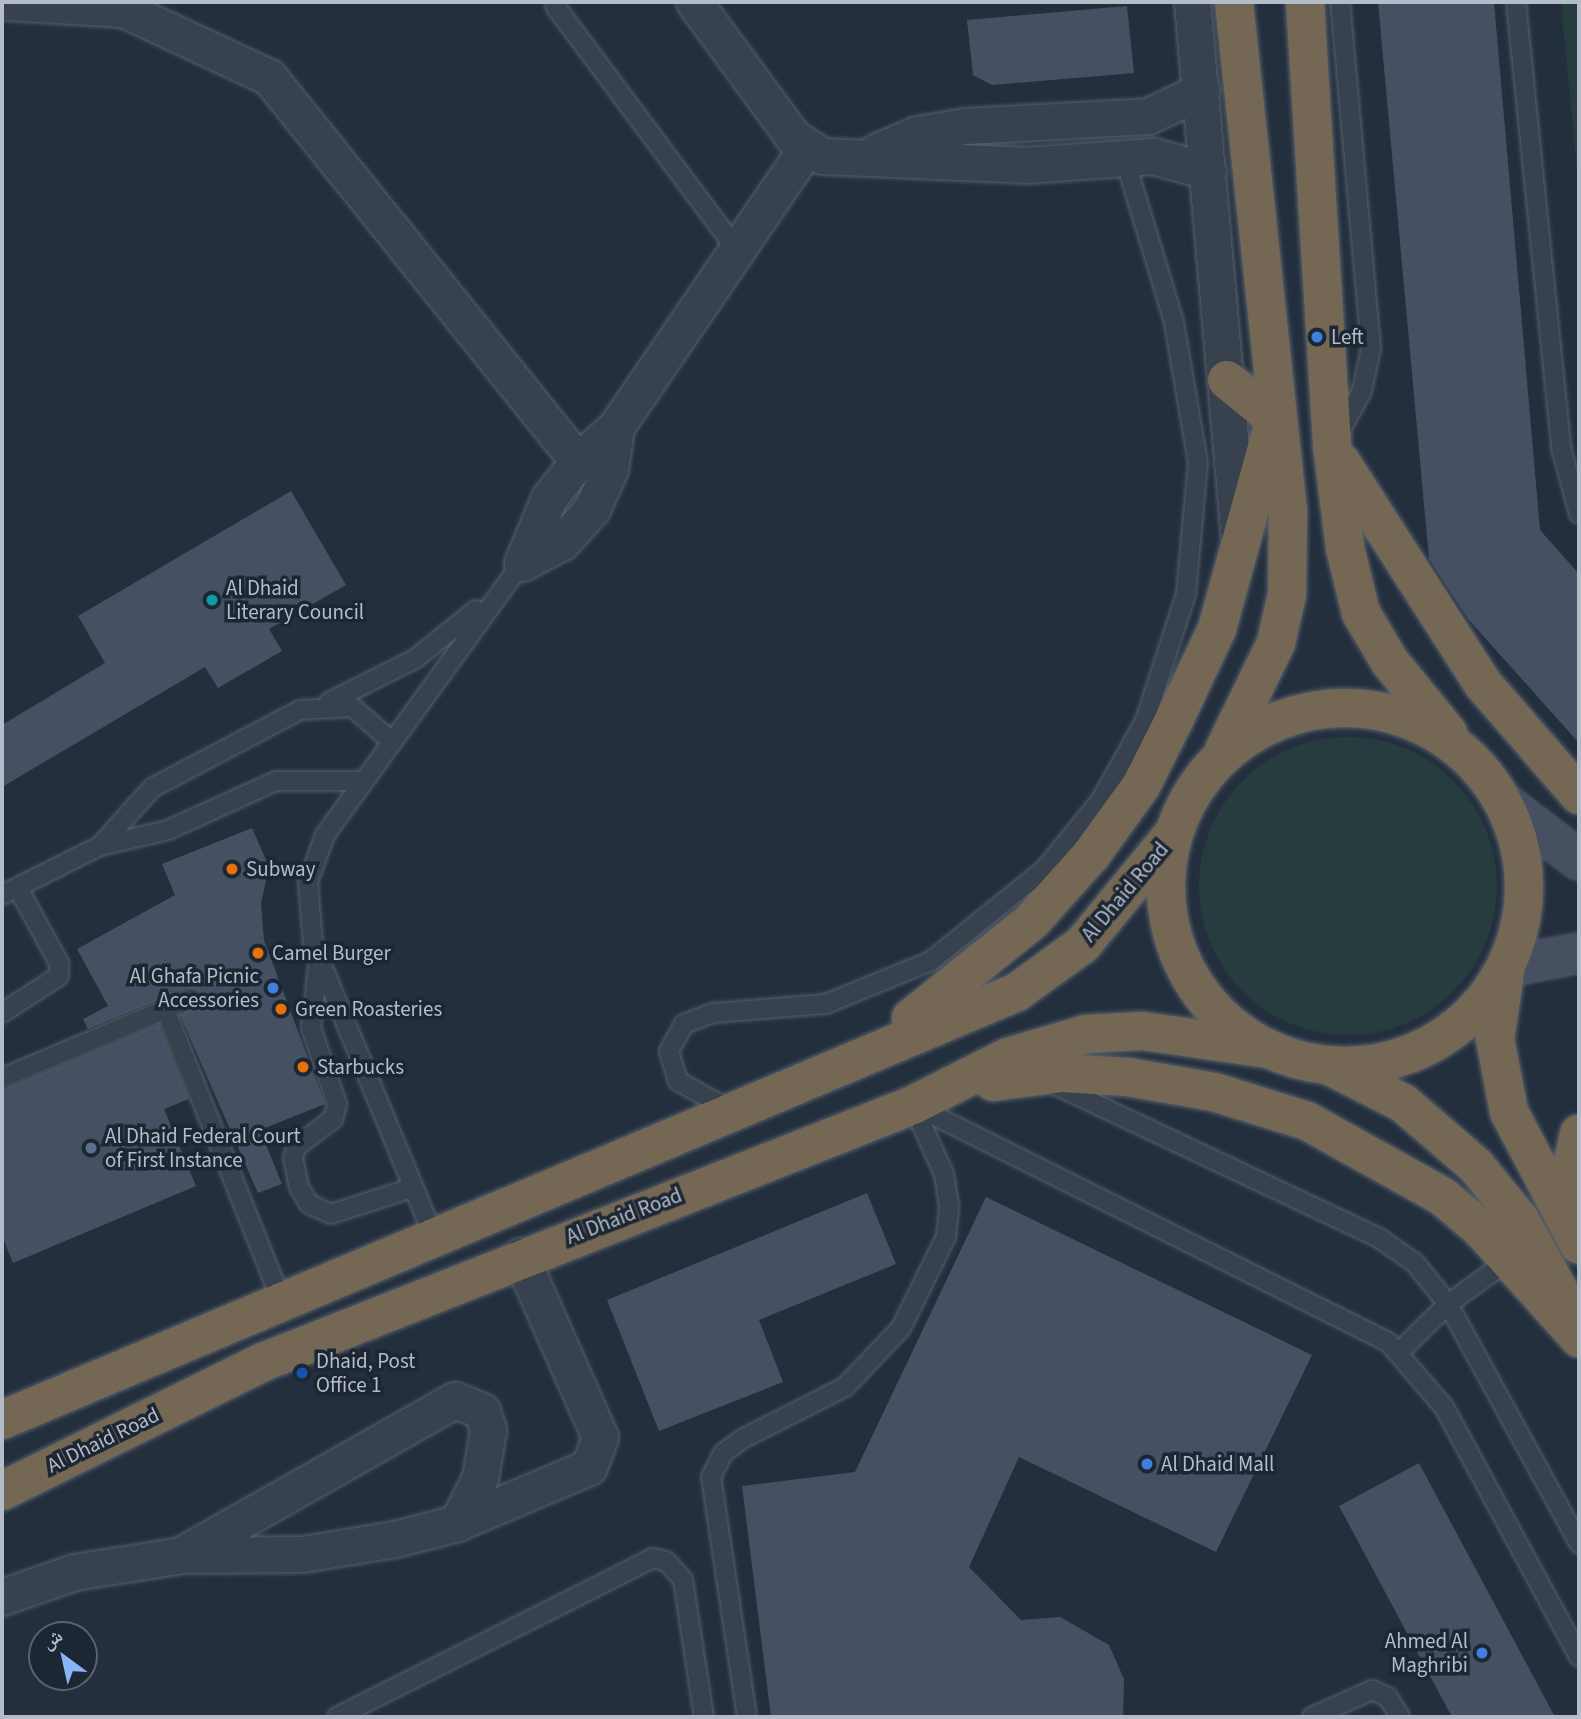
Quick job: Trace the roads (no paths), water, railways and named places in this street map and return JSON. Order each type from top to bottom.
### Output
[{"type":"highway","points":[[1218,761],[1257,690],[1287,594],[1288,511],[1275,419],[1234,2]]},
{"type":"highway","points":[[1305,2],[1332,446],[1345,548],[1361,613],[1399,673],[1480,768],[1504,803],[1519,842],[1525,884],[1520,927],[1506,967],[1496,1039],[1509,1112],[1579,1245]]},
{"type":"highway","points":[[1227,380],[1275,419]]},
{"type":"highway","points":[[836,1068],[959,986],[1032,921],[1091,855],[1147,774],[1217,629],[1241,556],[1275,419]]},
{"type":"highway","points":[[1332,446],[1475,674],[1579,795]]},
{"type":"highway","points":[[1268,1049],[1206,1003],[1185,968],[1168,923],[1166,878],[1173,834],[1199,782],[1218,761],[1251,734],[1329,708],[1412,720],[1449,740],[1480,768]]},
{"type":"highway","name":"Al Dhaid Road","points":[[5,1411],[436,1242],[1017,992],[1083,944],[1173,834]]},
{"type":"highway","points":[[1330,1066],[1373,1064],[1423,1047],[1482,1002],[1506,967]]},
{"type":"highway","name":"Al Dhaid Road","points":[[2,1492],[263,1362],[520,1256],[913,1105],[1008,1057],[1086,1034],[1193,1035],[1268,1049],[1330,1066]]},
{"type":"highway","points":[[1330,1066],[1403,1103],[1476,1166],[1520,1220],[1579,1327]]},
{"type":"highway","points":[[913,1105],[1035,1075],[1141,1079],[1214,1092],[1307,1122],[1442,1196],[1509,1260],[1579,1338]]},
{"type":"highway","points":[[1579,1134],[1572,1167],[1579,1230]]},
{"type":"street","points":[[9,2],[123,9],[269,77],[578,461]]},
{"type":"street","points":[[694,2],[806,148],[839,158],[872,154],[1025,165],[1124,156],[1181,161],[1208,172]]},
{"type":"street","points":[[1192,2],[1241,556]]},
{"type":"street","points":[[872,154],[917,134],[965,126],[1119,120],[1166,110],[1201,91]]},
{"type":"street","points":[[1119,120],[1124,156]]},
{"type":"street","points":[[518,569],[544,509],[578,461],[616,427],[806,148]]},
{"type":"street","points":[[518,569],[562,542],[592,509],[610,469],[616,427]]},
{"type":"street","points":[[1504,803],[1579,860]]},
{"type":"street","points":[[1506,967],[1579,953]]},
{"type":"street","points":[[2,1597],[74,1572],[182,1555],[303,1554],[457,1523],[575,1475],[598,1453],[600,1437],[520,1256]]},
{"type":"street","points":[[182,1555],[454,1400],[482,1411],[488,1430],[480,1478],[457,1523]]},
{"type":"lane","points":[[1332,446],[1362,391],[1371,348],[1340,2]]},
{"type":"lane","points":[[1516,2],[1562,451],[1579,514]]},
{"type":"lane","points":[[555,6],[737,250]]},
{"type":"lane","points":[[733,1112],[678,1081],[669,1051],[684,1024],[713,1013],[826,1004],[931,961],[978,929],[1052,861],[1101,800],[1145,720],[1186,594],[1198,463],[1174,322],[1124,156]]},
{"type":"lane","points":[[100,846],[137,801],[169,778],[415,659],[518,569]]},
{"type":"lane","points":[[436,1242],[319,958],[308,923],[308,882],[325,835],[389,739],[518,569]]},
{"type":"lane","points":[[323,704],[360,711],[389,739]]},
{"type":"lane","points":[[2,1013],[59,976],[59,963],[10,892],[100,846],[168,830],[276,781],[316,776],[362,781]]},
{"type":"lane","points":[[319,958],[311,1028],[337,1104],[333,1119],[298,1146],[293,1157],[299,1186],[309,1204],[331,1214],[412,1188]]},
{"type":"lane","points":[[2,1078],[192,998]]},
{"type":"lane","points":[[164,1009],[282,1302]]},
{"type":"lane","points":[[1035,1075],[1379,1238],[1415,1263],[1448,1304],[1579,1543]]},
{"type":"lane","points":[[913,1105],[1365,1327],[1399,1352],[1444,1407],[1579,1657]]},
{"type":"lane","points":[[747,1717],[711,1477],[723,1453],[744,1437],[845,1387],[901,1328],[946,1237],[949,1206],[944,1174],[913,1105]]},
{"type":"lane","points":[[1399,1352],[1448,1304],[1509,1260]]},
{"type":"lane","points":[[337,1717],[653,1558],[666,1561],[684,1580],[704,1717]]},
{"type":"lane","points":[[1312,1717],[1372,1690],[1388,1698],[1400,1717]]},
{"type":"place","name":"Left","points":[[1317,337]]},
{"type":"place","name":"Al Dhaid Literary Council","points":[[212,600]]},
{"type":"place","name":"Subway","points":[[232,869]]},
{"type":"place","name":"Camel Burger","points":[[258,953]]},
{"type":"place","name":"Al Ghafa Picnic Accessories","points":[[273,988]]},
{"type":"place","name":"Green Roasteries","points":[[281,1009]]},
{"type":"place","name":"Starbucks","points":[[303,1067]]},
{"type":"place","name":"Al Dhaid Federal Court of First Instance","points":[[91,1148]]},
{"type":"place","name":"Dhaid, Post Office 1","points":[[302,1373]]},
{"type":"place","name":"Al Dhaid Mall","points":[[1147,1464]]},
{"type":"place","name":"Ahmed Al Maghribi","points":[[1482,1653]]}]
